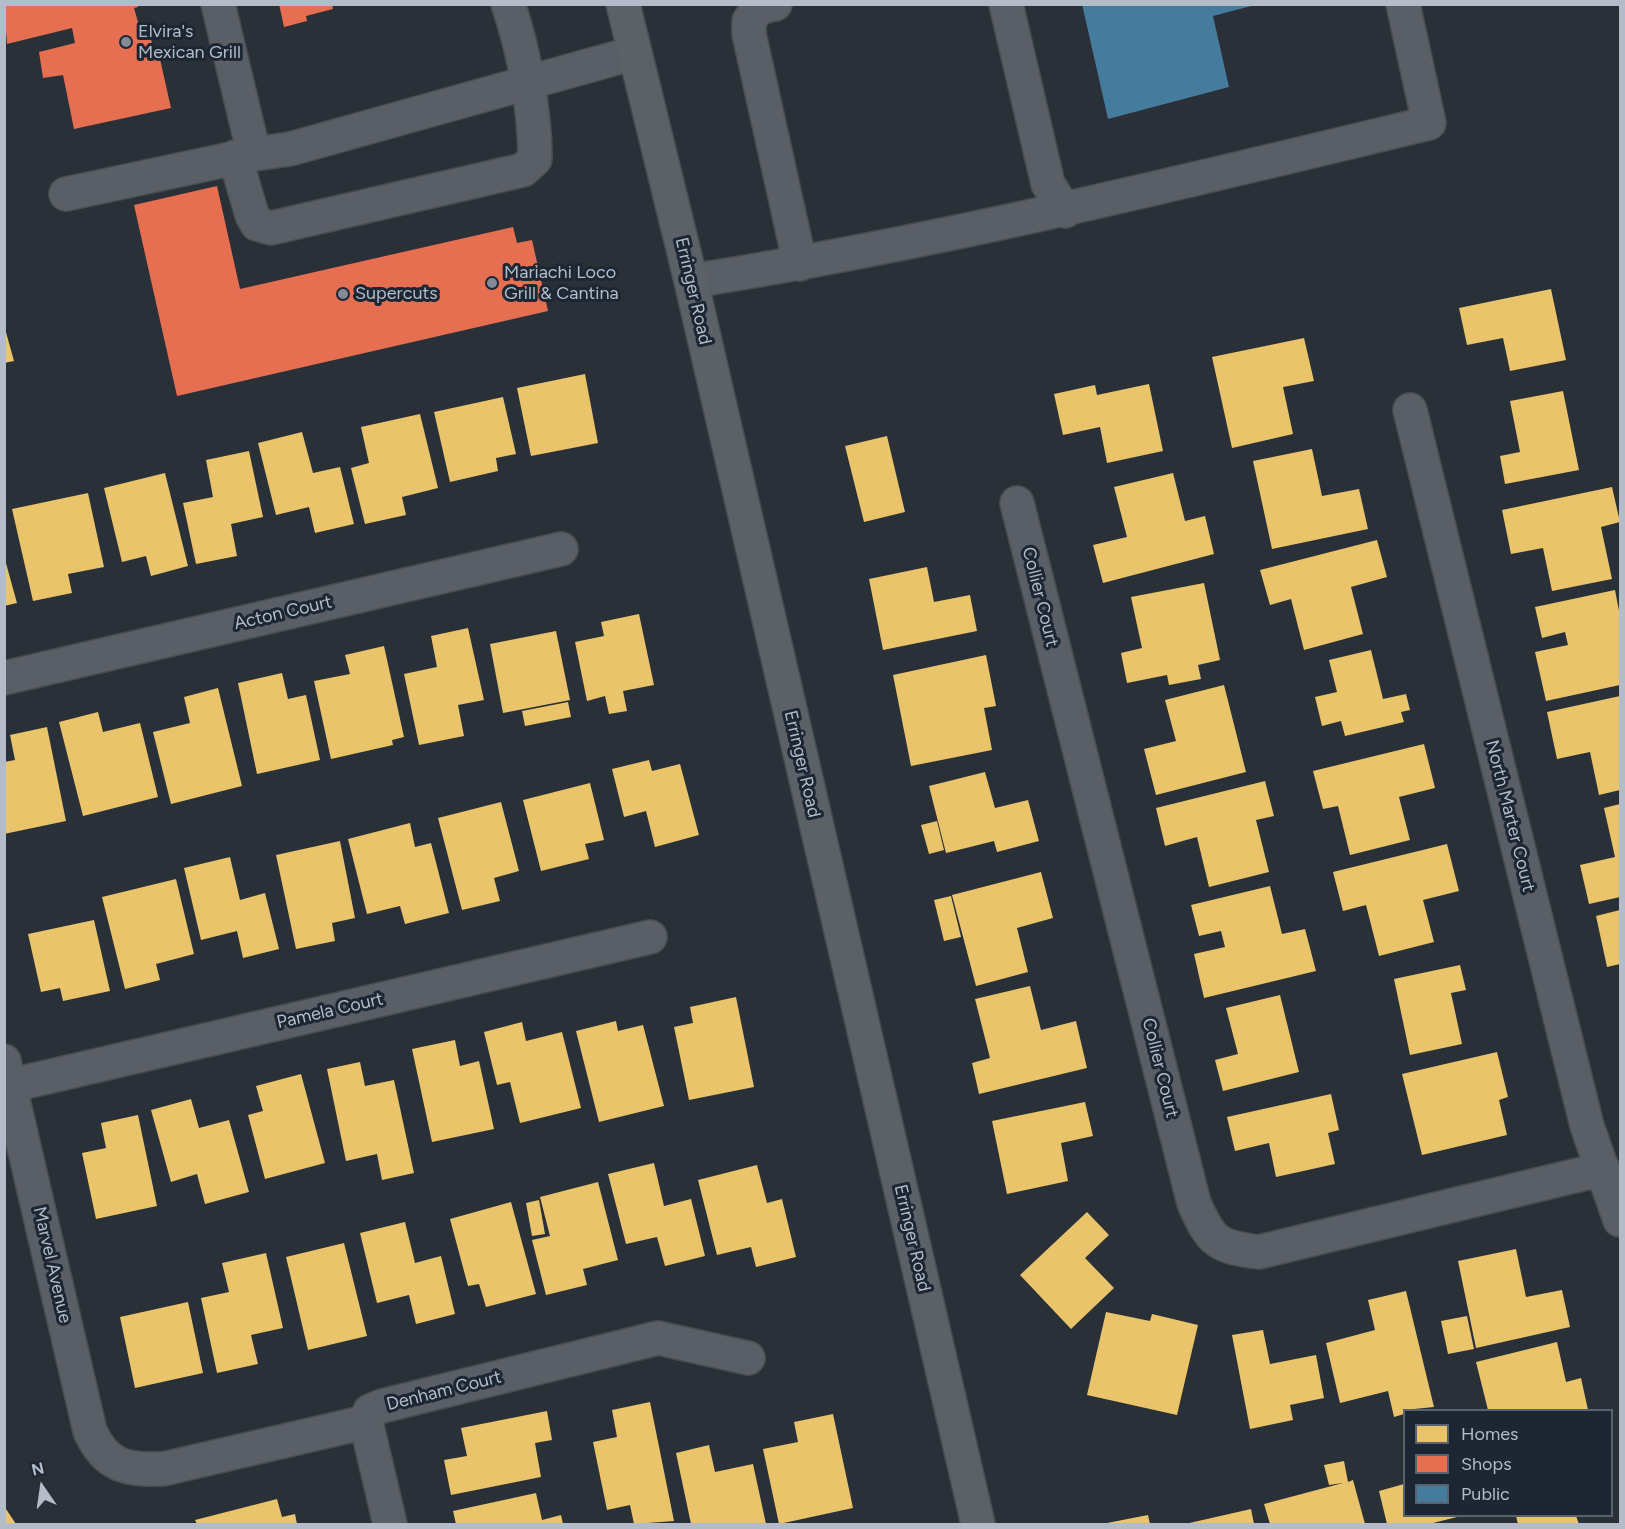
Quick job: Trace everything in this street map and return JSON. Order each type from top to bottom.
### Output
[{"type":"main road","name":"Erringer Road","points":[[623,4],[691,281],[978,1524]]},
{"type":"street","points":[[218,4],[252,215],[257,224],[271,228],[523,170],[535,159],[527,84],[508,4]]},
{"type":"street","points":[[775,4],[758,8],[749,21],[749,34],[800,264]]},
{"type":"street","points":[[1006,4],[1048,184],[1065,211]]},
{"type":"street","points":[[691,281],[800,264],[1065,211],[1429,123],[1403,4]]},
{"type":"street","points":[[66,194],[244,155],[290,149],[634,53]]},
{"type":"street","name":"North Marter Court","points":[[1410,410],[1587,1126],[1620,1220]]},
{"type":"street","name":"Collier Court","points":[[1017,503],[1194,1203],[1206,1230],[1229,1248],[1259,1252],[1603,1169]]},
{"type":"street","name":"Acton Court","points":[[4,678],[561,549]]},
{"type":"street","name":"Pamela Court","points":[[6,1078],[650,937]]},
{"type":"street","name":"Marvel Avenue","points":[[6,1078],[90,1431],[98,1449],[112,1461]]},
{"type":"street","name":"Denham Court","points":[[112,1461],[136,1470],[163,1469],[366,1422],[369,1411],[382,1406],[658,1338],[748,1358]]},
{"type":"street","points":[[366,1422],[390,1524]]},
{"type":"building: Homes","points":[[1551,289],[1566,360],[1510,371],[1503,338],[1467,345],[1459,308]]},
{"type":"building: Homes","points":[[4,325],[14,361],[4,363]]},
{"type":"building: Homes","points":[[1304,338],[1314,381],[1283,387],[1293,434],[1232,448],[1212,357]]},
{"type":"building: Homes","points":[[585,374],[598,443],[531,456],[517,388]]},
{"type":"building: Homes","points":[[1149,384],[1163,451],[1107,463],[1100,427],[1063,435],[1054,394],[1095,385],[1097,395]]},
{"type":"building: Homes","points":[[1563,391],[1579,470],[1505,484],[1500,456],[1520,452],[1510,401]]},
{"type":"building: Homes","points":[[503,397],[516,454],[496,458],[498,471],[450,482],[434,412]]},
{"type":"building: Homes","points":[[420,414],[438,488],[402,497],[406,515],[365,524],[351,468],[369,463],[361,427]]},
{"type":"building: Homes","points":[[302,432],[313,473],[340,467],[354,524],[315,533],[309,507],[276,515],[258,443]]},
{"type":"building: Homes","points":[[887,436],[905,512],[864,522],[845,446]]},
{"type":"building: Homes","points":[[1312,449],[1322,496],[1359,489],[1368,529],[1272,549],[1253,461]]},
{"type":"building: Homes","points":[[249,451],[263,517],[231,524],[237,556],[196,564],[183,503],[213,497],[206,460]]},
{"type":"building: Homes","points":[[165,473],[188,566],[151,576],[146,556],[122,562],[104,488]]},
{"type":"building: Homes","points":[[1173,473],[1185,521],[1205,516],[1214,554],[1103,583],[1093,545],[1127,537],[1114,487]]},
{"type":"building: Homes","points":[[1612,487],[1620,522],[1601,527],[1612,579],[1552,591],[1543,548],[1511,554],[1502,510]]},
{"type":"building: Homes","points":[[88,493],[104,567],[68,574],[72,593],[33,601],[12,509]]},
{"type":"building: Homes","points":[[1377,540],[1387,577],[1351,587],[1363,634],[1304,650],[1291,599],[1270,605],[1260,570]]},
{"type":"building: Homes","points":[[4,556],[17,603],[4,606]]},
{"type":"building: Homes","points":[[927,567],[934,602],[970,595],[977,631],[883,650],[869,579]]},
{"type":"building: Homes","points":[[1204,583],[1220,660],[1198,665],[1201,679],[1169,685],[1167,675],[1127,683],[1121,653],[1142,648],[1131,597]]},
{"type":"building: Homes","points":[[1615,590],[1620,616],[1620,685],[1546,701],[1535,652],[1568,645],[1565,632],[1542,638],[1535,607]]},
{"type":"building: Homes","points":[[639,614],[654,685],[623,691],[627,711],[609,714],[605,696],[587,701],[575,642],[604,636],[601,622]]},
{"type":"building: Homes","points":[[468,628],[484,700],[458,705],[464,736],[419,745],[404,674],[437,667],[431,636]]},
{"type":"building: Homes","points":[[556,631],[570,700],[503,713],[490,644]]},
{"type":"building: Homes","points":[[384,646],[404,737],[392,740],[393,745],[331,759],[314,681],[350,674],[345,655]]},
{"type":"building: Homes","points":[[1371,650],[1383,699],[1406,694],[1410,710],[1401,712],[1404,722],[1345,736],[1341,721],[1322,726],[1315,697],[1337,692],[1329,660]]},
{"type":"building: Homes","points":[[986,655],[996,706],[984,708],[992,750],[911,766],[893,675]]},
{"type":"building: Homes","points":[[282,673],[288,699],[306,695],[320,760],[257,774],[238,683]]},
{"type":"building: Homes","points":[[1224,685],[1246,772],[1156,795],[1144,749],[1176,741],[1165,700]]},
{"type":"building: Homes","points":[[218,688],[242,786],[171,804],[153,732],[190,723],[184,697]]},
{"type":"building: Homes","points":[[1620,696],[1620,790],[1599,795],[1590,752],[1557,759],[1547,712]]},
{"type":"building: Homes","points":[[568,702],[571,717],[525,726],[522,711]]},
{"type":"building: Homes","points":[[98,712],[103,732],[140,723],[158,797],[83,816],[59,722]]},
{"type":"building: Homes","points":[[47,727],[66,821],[4,834],[4,762],[15,760],[10,735]]},
{"type":"building: Homes","points":[[1424,744],[1435,788],[1399,797],[1410,840],[1350,855],[1338,806],[1323,809],[1313,771]]},
{"type":"building: Homes","points":[[649,760],[652,771],[680,764],[699,835],[655,847],[646,811],[624,817],[612,769]]},
{"type":"building: Homes","points":[[985,772],[995,808],[1028,800],[1039,841],[997,852],[994,841],[946,853],[929,786]]},
{"type":"building: Homes","points":[[1265,781],[1274,816],[1256,820],[1269,872],[1209,887],[1197,837],[1165,846],[1156,808]]},
{"type":"building: Homes","points":[[590,783],[604,840],[585,844],[589,859],[541,871],[523,800]]},
{"type":"building: Homes","points":[[501,802],[519,871],[494,878],[500,901],[462,910],[438,818]]},
{"type":"building: Homes","points":[[1620,804],[1620,897],[1589,904],[1580,865],[1615,857],[1604,808]]},
{"type":"building: Homes","points":[[937,821],[944,850],[929,854],[921,825]]},
{"type":"building: Homes","points":[[410,823],[415,847],[431,843],[449,913],[405,924],[400,906],[367,914],[348,839]]},
{"type":"building: Homes","points":[[340,841],[355,918],[332,923],[335,941],[296,949],[276,855]]},
{"type":"building: Homes","points":[[1447,844],[1459,891],[1423,900],[1434,942],[1379,956],[1366,905],[1343,911],[1333,872]]},
{"type":"building: Homes","points":[[230,857],[240,900],[265,893],[279,949],[243,958],[237,931],[201,940],[184,868]]},
{"type":"building: Homes","points":[[1041,872],[1053,918],[1017,928],[1028,972],[976,986],[952,895]]},
{"type":"building: Homes","points":[[176,879],[194,954],[156,964],[160,980],[125,989],[102,897]]},
{"type":"building: Homes","points":[[1270,886],[1282,934],[1305,929],[1316,971],[1204,998],[1194,954],[1225,947],[1221,931],[1199,936],[1191,905]]},
{"type":"building: Homes","points":[[951,896],[961,937],[944,941],[934,900]]},
{"type":"building: Homes","points":[[1620,910],[1620,964],[1607,967],[1596,916]]},
{"type":"building: Homes","points":[[94,920],[110,991],[63,1001],[60,988],[41,992],[28,934]]},
{"type":"building: Homes","points":[[1460,965],[1466,990],[1451,993],[1462,1044],[1410,1055],[1394,979]]},
{"type":"building: Homes","points":[[1030,986],[1041,1030],[1076,1021],[1087,1068],[979,1094],[972,1063],[990,1058],[975,999]]},
{"type":"building: Homes","points":[[1280,995],[1299,1072],[1223,1091],[1215,1060],[1238,1054],[1226,1008]]},
{"type":"building: Homes","points":[[736,997],[754,1087],[689,1100],[674,1027],[693,1023],[690,1007]]},
{"type":"building: Homes","points":[[616,1021],[618,1031],[643,1025],[664,1106],[599,1122],[576,1031]]},
{"type":"building: Homes","points":[[522,1022],[526,1041],[562,1032],[581,1108],[520,1123],[510,1082],[497,1085],[484,1032]]},
{"type":"building: Homes","points":[[455,1040],[460,1066],[479,1061],[494,1129],[432,1142],[412,1049]]},
{"type":"building: Homes","points":[[1497,1052],[1508,1097],[1499,1100],[1507,1135],[1422,1155],[1402,1074]]},
{"type":"building: Homes","points":[[360,1062],[365,1086],[394,1080],[414,1173],[382,1180],[377,1154],[346,1161],[327,1069]]},
{"type":"building: Homes","points":[[301,1074],[325,1163],[265,1179],[248,1115],[263,1111],[256,1086]]},
{"type":"building: Homes","points":[[1331,1094],[1339,1130],[1328,1133],[1335,1164],[1276,1177],[1269,1143],[1235,1151],[1227,1117]]},
{"type":"building: Homes","points":[[191,1099],[199,1128],[229,1120],[249,1192],[205,1204],[197,1174],[171,1182],[151,1110]]},
{"type":"building: Homes","points":[[1085,1102],[1093,1136],[1061,1143],[1068,1181],[1007,1194],[992,1121]]},
{"type":"building: Homes","points":[[138,1115],[157,1206],[96,1219],[82,1153],[106,1148],[101,1123]]},
{"type":"building: Homes","points":[[654,1163],[664,1206],[691,1199],[705,1256],[665,1266],[657,1237],[626,1244],[608,1174]]},
{"type":"building: Homes","points":[[757,1165],[767,1203],[782,1199],[796,1257],[756,1267],[751,1247],[717,1255],[698,1180]]},
{"type":"building: Homes","points":[[598,1182],[618,1260],[583,1269],[587,1285],[546,1295],[532,1240],[550,1236],[540,1197]]},
{"type":"building: Homes","points":[[539,1200],[545,1234],[532,1236],[526,1203]]},
{"type":"building: Homes","points":[[511,1202],[536,1294],[486,1307],[479,1284],[468,1286],[450,1219]]},
{"type":"building: Homes","points":[[1087,1212],[1109,1235],[1085,1258],[1114,1288],[1071,1329],[1020,1275]]},
{"type":"building: Homes","points":[[405,1222],[415,1263],[441,1256],[455,1314],[416,1324],[409,1295],[377,1303],[360,1233]]},
{"type":"building: Homes","points":[[344,1243],[367,1336],[308,1350],[286,1257]]},
{"type":"building: Homes","points":[[1516,1249],[1526,1297],[1562,1290],[1570,1327],[1476,1348],[1458,1261]]},
{"type":"building: Homes","points":[[266,1253],[283,1328],[251,1335],[258,1364],[217,1373],[201,1298],[229,1292],[222,1263]]},
{"type":"building: Homes","points":[[1406,1291],[1434,1407],[1403,1409],[1403,1414],[1394,1417],[1388,1391],[1340,1403],[1326,1343],[1375,1330],[1368,1300]]},
{"type":"building: Homes","points":[[188,1302],[203,1373],[135,1388],[120,1317]]},
{"type":"building: Homes","points":[[1106,1312],[1150,1321],[1152,1314],[1198,1325],[1177,1415],[1087,1395]]},
{"type":"building: Homes","points":[[1467,1316],[1474,1349],[1448,1354],[1441,1321]]},
{"type":"building: Homes","points":[[1263,1330],[1270,1364],[1316,1355],[1324,1398],[1290,1405],[1293,1420],[1250,1429],[1232,1335]]},
{"type":"building: Homes","points":[[1557,1342],[1566,1382],[1581,1378],[1588,1409],[1488,1409],[1476,1362]]},
{"type":"building: Homes","points":[[650,1402],[674,1521],[634,1524],[630,1505],[607,1510],[593,1442],[617,1437],[612,1410]]},
{"type":"building: Homes","points":[[547,1411],[552,1440],[535,1443],[541,1477],[451,1495],[444,1460],[467,1456],[461,1428]]},
{"type":"building: Homes","points":[[833,1414],[853,1508],[779,1524],[763,1449],[798,1442],[794,1422]]},
{"type":"building: Homes","points":[[709,1445],[715,1472],[753,1464],[766,1524],[691,1524],[676,1453]]},
{"type":"building: Homes","points":[[1344,1461],[1348,1482],[1353,1480],[1365,1524],[1270,1524],[1264,1504],[1343,1483],[1329,1485],[1324,1465]]},
{"type":"building: Homes","points":[[1403,1484],[1403,1517],[1457,1517],[1429,1524],[1387,1524],[1379,1491]]},
{"type":"building: Homes","points":[[536,1493],[542,1520],[561,1515],[563,1524],[456,1524],[453,1511]]},
{"type":"building: Homes","points":[[277,1499],[282,1517],[295,1514],[297,1524],[197,1524],[195,1520]]},
{"type":"building: Homes","points":[[4,1506],[16,1524],[4,1524]]},
{"type":"building: Homes","points":[[1251,1509],[1254,1524],[1185,1524]]},
{"type":"building: Homes","points":[[1148,1515],[1150,1524],[1107,1523]]},
{"type":"building: Homes","points":[[1516,1517],[1576,1517],[1579,1524],[1518,1524]]},
{"type":"building: Shops","points":[[4,4],[138,4],[138,7],[134,8],[140,29],[148,27],[156,60],[160,59],[171,108],[74,129],[63,75],[43,78],[39,52],[75,43],[72,28],[7,44]]},
{"type":"building: Shops","points":[[279,4],[332,4],[333,9],[306,16],[307,21],[284,27]]},
{"type":"building: Shops","points":[[217,186],[240,289],[513,227],[517,243],[532,240],[548,311],[177,396],[134,205]]},
{"type":"building: Public","points":[[1082,4],[1255,5],[1213,16],[1229,87],[1108,119]]},
{"type":"place","name":"Elvira's Mexican Grill","points":[[126,42]]},
{"type":"place","name":"Mariachi Loco Grill & Cantina","points":[[492,283]]},
{"type":"place","name":"Supercuts","points":[[343,294]]}]
